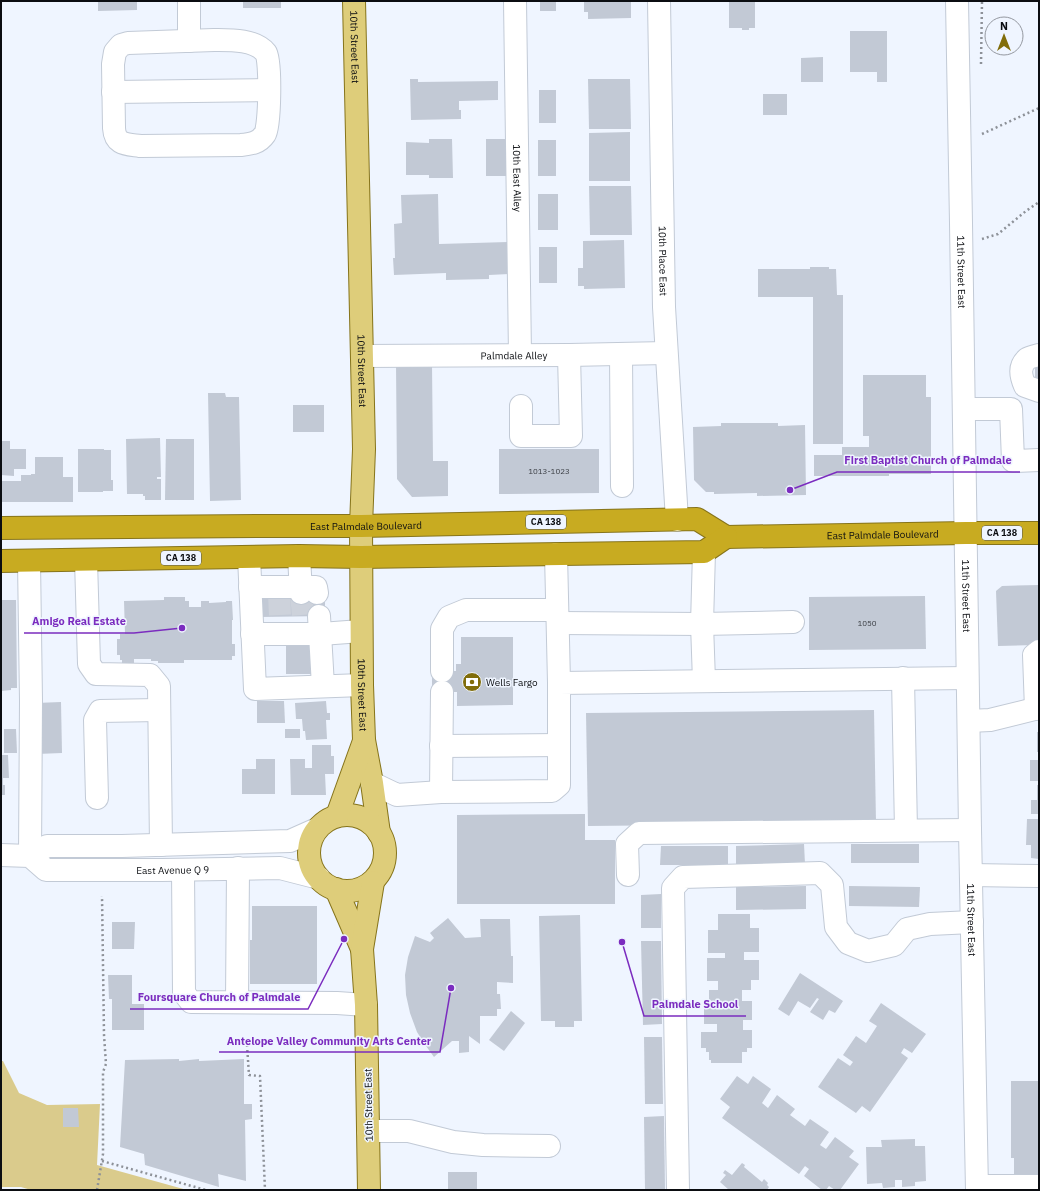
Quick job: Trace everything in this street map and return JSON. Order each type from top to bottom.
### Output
[{"type":"highway","name":"East Palmdale Boulevard","points":[[1,528],[361,526],[697,519],[726,537],[1039,533]]},
{"type":"highway","points":[[704,552],[726,537]]},
{"type":"highway","name":"CA 138","points":[[1,561],[704,552]]},
{"type":"main road","name":"10th Street East","points":[[354,1],[364,449],[361,526],[362,685],[364,740],[379,833]]},
{"type":"main road","name":"10th Street East","points":[[337,816],[364,740]]},
{"type":"main road","points":[[349,815],[360,817],[371,823],[379,833],[384,845],[385,858],[381,870],[373,882],[361,888],[349,891],[327,883],[315,874],[310,863],[309,851],[311,839],[317,829],[326,821],[337,816],[349,815]]},
{"type":"main road","name":"10th Street East","points":[[369,1190],[366,1005],[362,949],[373,882]]},
{"type":"main road","name":"10th Street East","points":[[327,883],[362,949]]},
{"type":"street","points":[[189,1],[189,41]]},
{"type":"street","name":"10th East Alley","points":[[515,1],[520,355]]},
{"type":"street","name":"10th Place East","points":[[659,1],[664,307],[677,520]]},
{"type":"street","name":"11th Street East","points":[[957,1],[967,678],[977,1188]]},
{"type":"street","points":[[236,40],[249,43],[267,53],[269,90],[268,124],[266,134],[253,144],[140,146],[127,145],[119,141],[114,136],[112,92],[113,64],[115,52],[121,45],[128,43],[236,40]]},
{"type":"street","points":[[112,92],[269,90]]},
{"type":"street","name":"Palmdale Alley","points":[[362,356],[666,353]]},
{"type":"street","points":[[621,354],[622,486]]},
{"type":"street","points":[[521,406],[521,436],[571,436],[569,355]]},
{"type":"street","points":[[1039,355],[1028,358],[1022,367],[1021,377],[1025,386],[1039,390]]},
{"type":"street","points":[[964,409],[1011,409],[1013,461],[1039,460]]},
{"type":"street","points":[[704,552],[702,624],[704,681]]},
{"type":"street","points":[[372,783],[397,795],[441,792],[552,791],[559,785],[559,683],[556,554]]},
{"type":"street","points":[[250,587],[306,591],[299,556]]},
{"type":"street","points":[[249,557],[255,690],[362,685]]},
{"type":"street","points":[[86,560],[89,664],[96,674],[150,675],[159,686],[161,845]]},
{"type":"street","points":[[29,561],[31,701],[30,856]]},
{"type":"street","points":[[441,792],[442,629],[449,617],[466,610],[557,617],[702,624],[792,622]]},
{"type":"street","points":[[252,634],[280,625],[311,625],[361,631]]},
{"type":"street","points":[[311,625],[323,686]]},
{"type":"street","points":[[969,721],[990,720],[1038,708],[1034,655],[1039,651]]},
{"type":"street","points":[[903,678],[906,830]]},
{"type":"street","points":[[559,683],[967,678]]},
{"type":"street","points":[[97,798],[95,720],[100,711],[159,710]]},
{"type":"street","points":[[441,746],[559,745]]},
{"type":"street","points":[[1,855],[30,856],[47,846],[161,845],[290,841],[317,829]]},
{"type":"street","points":[[628,875],[627,844],[639,833],[970,830]]},
{"type":"street","name":"East Avenue Q 9","points":[[30,856],[46,870],[280,868],[327,883]]},
{"type":"street","points":[[237,1002],[238,868]]},
{"type":"street","points":[[183,870],[184,993],[192,1002],[337,1003],[366,1005]]},
{"type":"street","points":[[678,1190],[673,888],[683,877],[820,873],[832,885],[836,927],[848,943],[868,951],[894,945],[907,929],[930,924],[972,922]]},
{"type":"street","points":[[971,875],[1039,876]]},
{"type":"street","points":[[368,1131],[409,1131],[453,1142],[483,1145],[549,1146]]},
{"type":"street","points":[[977,1188],[1039,1186]]},
{"type":"path","points":[[982,134],[1039,108]]},
{"type":"path","points":[[982,239],[998,234],[1039,202]]},
{"type":"path","points":[[97,1190],[103,1154],[103,1072],[106,1064],[104,1035],[102,896]]},
{"type":"path","points":[[247,1045],[249,1075],[260,1076],[265,1190]]},
{"type":"path","points":[[102,1161],[206,1190]]},
{"type":"shaded area","points":[[1,1061],[3,1061],[19,1093],[47,1105],[100,1104],[97,1165],[187,1190],[31,1190],[21,1187],[1,1187]]},
{"type":"building","points":[[98,1],[137,1],[137,10],[98,11]]},
{"type":"building","points":[[243,1],[281,1],[281,8],[243,8]]},
{"type":"building","points":[[540,1],[556,1],[556,11],[540,11]]},
{"type":"building","points":[[584,1],[631,1],[631,18],[588,19],[588,12],[584,12]]},
{"type":"building","points":[[729,1],[755,1],[755,28],[742,30],[742,28],[729,28]]},
{"type":"building","points":[[850,31],[887,31],[887,82],[877,82],[877,72],[850,72]]},
{"type":"building","points":[[823,57],[823,82],[801,82],[801,58]]},
{"type":"building","points":[[410,79],[418,79],[418,82],[498,81],[498,100],[459,101],[461,119],[411,120]]},
{"type":"building","points":[[588,79],[630,79],[631,129],[589,129]]},
{"type":"building","points":[[539,90],[556,90],[556,123],[539,123]]},
{"type":"building","points":[[763,94],[787,94],[787,115],[763,115]]},
{"type":"building","points":[[630,132],[630,181],[589,181],[589,133]]},
{"type":"building","points":[[429,139],[452,139],[453,178],[429,178],[429,175],[406,175],[406,142],[429,143]]},
{"type":"building","points":[[486,139],[506,139],[506,176],[486,176]]},
{"type":"building","points":[[538,140],[556,140],[556,176],[538,176]]},
{"type":"building","points":[[589,186],[631,186],[632,235],[590,235]]},
{"type":"building","points":[[438,194],[439,244],[508,242],[509,274],[489,275],[489,279],[446,280],[446,273],[394,275],[394,224],[402,223],[401,195]]},
{"type":"building","points":[[538,194],[558,194],[558,230],[538,230]]},
{"type":"building","points":[[624,240],[625,288],[584,289],[584,286],[578,286],[578,268],[583,268],[583,241]]},
{"type":"building","points":[[539,247],[557,247],[557,283],[539,283]]},
{"type":"building","points":[[810,267],[829,267],[829,269],[836,269],[837,295],[843,295],[843,444],[813,444],[813,297],[758,297],[758,269],[810,269]]},
{"type":"building","points":[[396,364],[432,364],[433,461],[448,461],[448,496],[412,497],[397,479]]},
{"type":"building","points":[[1035,367],[1039,367],[1039,380],[1035,380]]},
{"type":"building","points":[[863,375],[926,375],[926,397],[931,397],[931,474],[889,474],[889,476],[814,476],[814,455],[842,455],[842,447],[869,447],[869,436],[863,436]]},
{"type":"building","points":[[208,393],[225,393],[226,397],[239,397],[241,500],[210,501]]},
{"type":"building","points":[[293,405],[324,405],[324,432],[293,432]]},
{"type":"building","points":[[721,423],[778,423],[778,426],[805,425],[806,495],[757,496],[757,493],[714,494],[714,492],[706,492],[694,480],[693,427],[721,426]]},
{"type":"building","points":[[160,438],[161,477],[157,477],[157,479],[161,479],[161,500],[145,500],[145,496],[143,496],[143,494],[127,494],[126,439]]},
{"type":"building","points":[[166,439],[194,439],[194,500],[165,500]]},
{"type":"building","points":[[1,441],[10,441],[10,449],[26,449],[26,469],[14,469],[14,476],[1,475]]},
{"type":"building","points":[[78,449],[111,450],[111,480],[113,480],[113,491],[78,492]]},
{"type":"building","points":[[499,449],[599,449],[599,493],[499,494]]},
{"type":"building","points":[[35,457],[63,457],[63,477],[73,477],[73,502],[1,502],[1,481],[21,481],[21,475],[35,474]]},
{"type":"building","points":[[1039,585],[1039,641],[1035,645],[998,646],[996,591],[1002,586]]},
{"type":"building","points":[[325,593],[325,616],[261,617],[260,594]]},
{"type":"building","points":[[925,596],[926,649],[809,650],[809,597]]},
{"type":"building","points":[[164,597],[185,597],[185,601],[189,601],[189,607],[201,607],[201,601],[209,601],[209,603],[232,601],[232,644],[235,644],[235,656],[232,656],[232,660],[184,660],[184,663],[158,663],[158,661],[151,661],[151,659],[134,659],[134,663],[122,663],[122,660],[120,660],[120,655],[117,655],[117,639],[120,639],[120,634],[125,634],[124,601],[164,600]]},
{"type":"building","points":[[1,600],[16,600],[17,688],[1,691]]},
{"type":"building","name":"Wells Fargo","points":[[461,637],[513,637],[513,705],[457,706],[457,692],[432,692],[432,671],[456,671],[456,664],[461,664]]},
{"type":"building","points":[[310,645],[311,674],[286,674],[286,646]]},
{"type":"building","points":[[257,701],[284,701],[285,723],[257,723]]},
{"type":"building","points":[[326,701],[327,713],[330,713],[330,720],[326,720],[327,739],[306,740],[305,731],[303,731],[302,719],[296,719],[295,703]]},
{"type":"building","points":[[61,702],[62,753],[37,754],[36,703]]},
{"type":"building","points":[[874,710],[876,823],[588,826],[586,713]]},
{"type":"building","points":[[4,729],[16,729],[17,753],[4,753]]},
{"type":"building","points":[[285,729],[300,729],[300,738],[285,738]]},
{"type":"building","points":[[1037,732],[1039,732],[1039,752],[1037,752]]},
{"type":"building","points":[[312,745],[331,745],[331,756],[334,756],[334,774],[325,774],[326,795],[291,795],[290,759],[305,759],[305,768],[312,768]]},
{"type":"building","points":[[1,755],[8,755],[9,778],[3,778],[5,795],[1,795]]},
{"type":"building","points":[[256,759],[275,759],[275,794],[242,794],[242,769],[256,769]]},
{"type":"building","points":[[1030,760],[1039,760],[1039,781],[1030,781]]},
{"type":"building","points":[[1037,785],[1039,785],[1039,814],[1031,814],[1031,800],[1037,800]]},
{"type":"building","points":[[585,814],[585,840],[615,840],[615,904],[457,904],[457,815]]},
{"type":"building","points":[[1027,819],[1039,819],[1039,859],[1031,858],[1031,845],[1026,845]]},
{"type":"building","points":[[804,844],[805,864],[736,865],[736,846]]},
{"type":"building","points":[[851,844],[919,844],[919,863],[851,863]]},
{"type":"building","points":[[661,846],[728,846],[728,865],[660,865]]},
{"type":"building","points":[[806,886],[806,909],[736,910],[736,887]]},
{"type":"building","points":[[849,886],[920,887],[919,907],[849,906]]},
{"type":"building","points":[[661,894],[661,928],[641,928],[641,895]]},
{"type":"building","points":[[252,906],[317,906],[317,984],[250,984]]},
{"type":"building","points":[[718,914],[750,914],[750,928],[759,928],[759,952],[744,952],[744,960],[759,960],[759,980],[751,980],[751,990],[742,990],[742,1001],[752,1001],[752,1020],[743,1020],[743,1030],[752,1030],[752,1048],[747,1048],[747,1052],[742,1052],[742,1063],[711,1063],[711,1060],[709,1060],[709,1052],[706,1052],[706,1048],[701,1048],[701,1032],[717,1032],[717,1024],[704,1024],[704,1001],[709,1001],[709,990],[718,990],[718,981],[707,981],[707,958],[725,958],[725,953],[708,953],[708,930],[718,930]]},
{"type":"building","points":[[580,915],[582,1021],[574,1021],[574,1027],[555,1027],[555,1021],[541,1021],[539,916]]},
{"type":"building","points":[[448,918],[465,938],[481,937],[480,919],[510,919],[511,956],[513,956],[513,983],[497,982],[497,994],[500,994],[501,1009],[497,1009],[497,1016],[480,1016],[480,1044],[469,1036],[469,1052],[459,1053],[459,1041],[452,1041],[434,1057],[417,1032],[410,1013],[406,995],[405,975],[408,957],[415,936],[430,942],[434,938],[430,933]]},
{"type":"building","points":[[112,922],[135,922],[134,949],[112,949]]},
{"type":"building","points":[[641,941],[661,941],[662,1024],[643,1025]]},
{"type":"building","points":[[800,973],[843,1001],[835,1013],[829,1010],[823,1020],[810,1012],[819,999],[817,998],[810,1008],[798,1001],[789,1016],[778,1009]]},
{"type":"building","points":[[108,975],[132,975],[132,1004],[144,1004],[144,1030],[112,1030],[112,999],[109,999]]},
{"type":"building","points":[[881,1003],[926,1034],[912,1053],[904,1048],[901,1053],[908,1058],[870,1112],[862,1106],[856,1113],[818,1087],[838,1058],[850,1066],[853,1062],[843,1055],[856,1036],[866,1043],[877,1026],[869,1021]]},
{"type":"building","points":[[511,1011],[525,1023],[504,1051],[489,1040]]},
{"type":"building","points":[[644,1037],[662,1037],[663,1104],[645,1104]]},
{"type":"building","points":[[179,1059],[179,1061],[199,1059],[199,1061],[244,1059],[244,1104],[252,1104],[252,1119],[245,1120],[246,1181],[218,1174],[219,1187],[145,1165],[144,1154],[120,1147],[125,1060]]},
{"type":"building","points":[[737,1076],[748,1084],[753,1076],[771,1089],[762,1103],[768,1108],[777,1095],[795,1109],[790,1115],[805,1126],[810,1119],[829,1132],[820,1145],[826,1149],[835,1137],[854,1151],[849,1157],[859,1164],[840,1190],[835,1190],[829,1186],[826,1190],[822,1190],[804,1176],[809,1169],[805,1166],[799,1174],[722,1118],[730,1107],[720,1099]]},
{"type":"building","points":[[1011,1081],[1039,1081],[1039,1175],[1014,1175],[1014,1158],[1011,1158]]},
{"type":"building","points":[[63,1108],[78,1108],[79,1127],[63,1127]]},
{"type":"building","points":[[664,1116],[665,1190],[645,1190],[644,1117]]},
{"type":"building","points":[[915,1139],[915,1146],[925,1146],[926,1181],[915,1182],[915,1186],[902,1187],[902,1180],[895,1180],[895,1187],[883,1188],[882,1183],[867,1184],[866,1147],[882,1147],[881,1140]]},
{"type":"building","points":[[742,1163],[745,1165],[744,1167],[762,1182],[764,1179],[768,1183],[767,1185],[769,1187],[767,1190],[729,1190],[720,1182],[726,1175],[723,1173],[725,1170],[732,1175]]},
{"type":"building","points":[[448,1172],[477,1172],[477,1190],[448,1190]]},
{"type":"tunnel","points":[[279,593],[280,616]]},
{"type":"tunnel","points":[[301,593],[303,616]]},
{"type":"place","name":"First Baptist Church of Palmdale","points":[[790,490]]},
{"type":"place","name":"Amigo Real Estate","points":[[182,628]]},
{"type":"place","name":"Wells Fargo","points":[[472,682]]},
{"type":"place","name":"Foursquare Church of Palmdale","points":[[344,939]]},
{"type":"place","name":"Palmdale School","points":[[622,942]]},
{"type":"place","name":"Antelope Valley Community Arts Center","points":[[451,988]]}]
